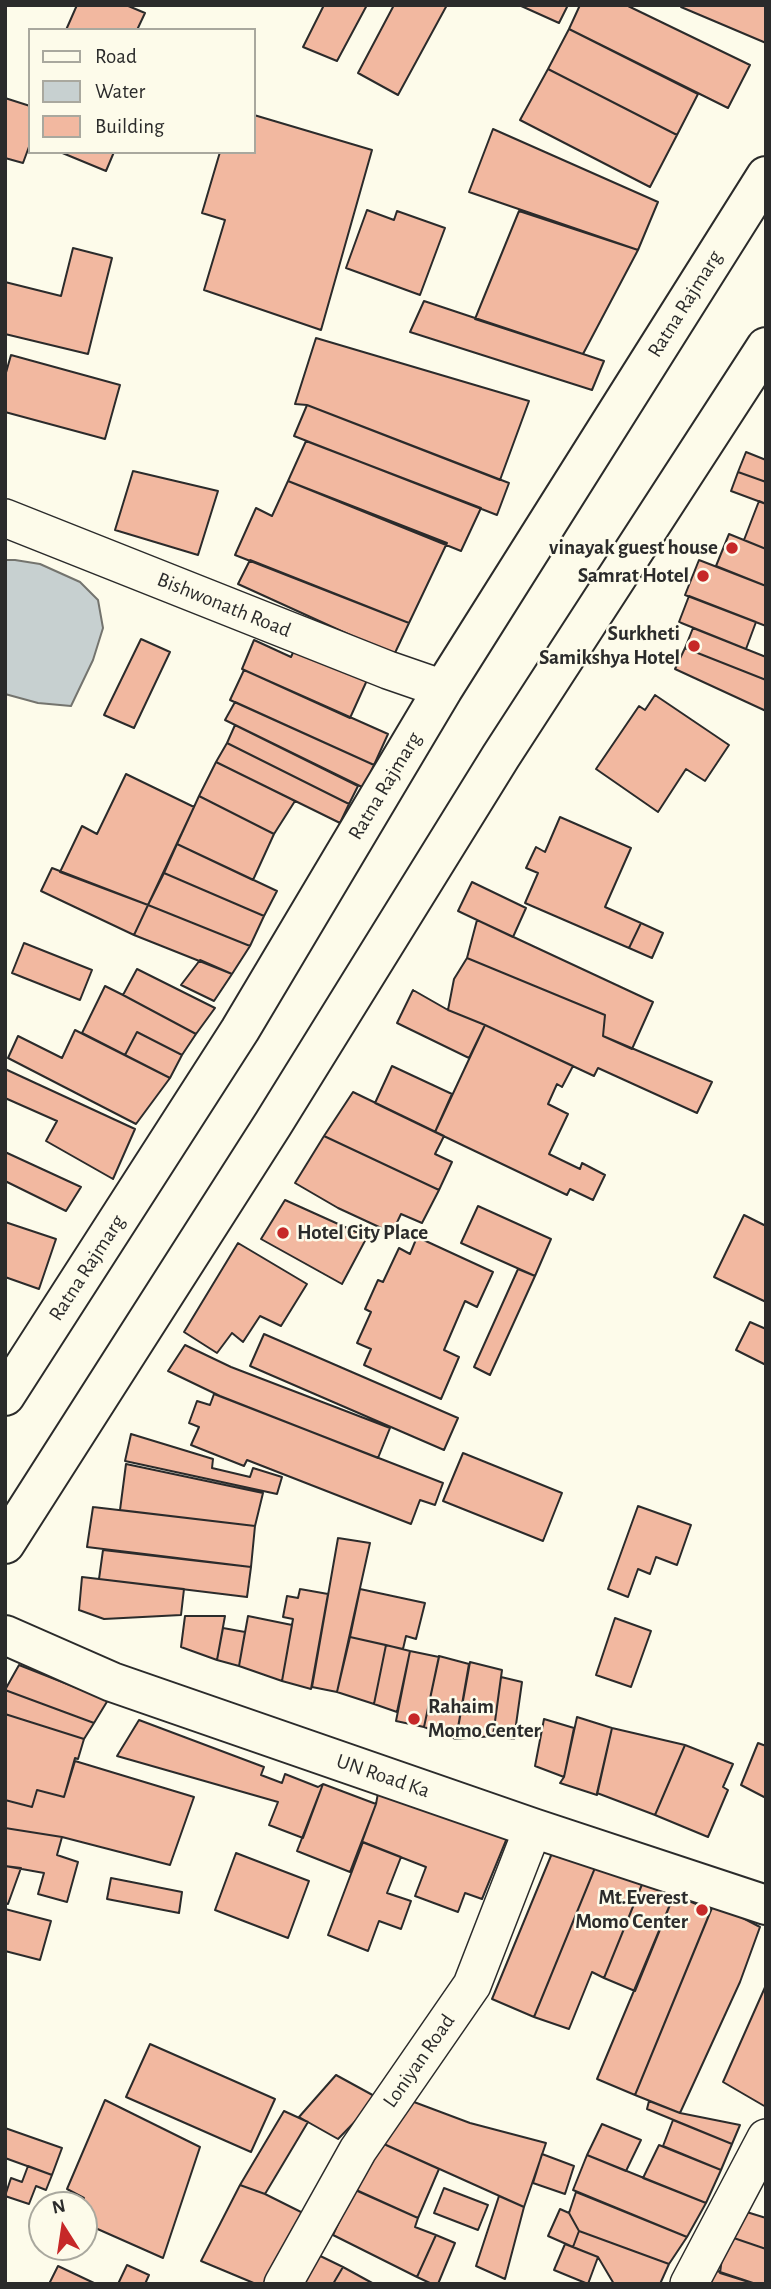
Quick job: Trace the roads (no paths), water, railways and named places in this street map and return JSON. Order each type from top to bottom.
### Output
[{"type":"main road","name":"Ratna Rajmarg","points":[[5,1396],[240,1030],[443,689],[766,176]]},
{"type":"main road","points":[[5,1544],[287,1100],[501,756],[766,347]]},
{"type":"main road","name":"UN Road Ka","points":[[5,1635],[112,1682],[533,1828],[766,1905]]},
{"type":"street","name":"Bishwonath Road","points":[[5,518],[387,670],[443,689]]},
{"type":"street","name":"Loniyan Road","points":[[283,2284],[358,2150],[472,1985],[533,1828]]},
{"type":"street","points":[[689,2284],[766,2138]]},
{"type":"water","points":[[5,560],[40,564],[80,582],[98,600],[103,628],[93,660],[71,706],[38,703],[5,694]]},
{"type":"place","name":"vinayak guest house","points":[[732,548]]},
{"type":"place","name":"Samrat Hotel","points":[[703,576]]},
{"type":"place","name":"Surkheti Samikshya Hotel","points":[[694,646]]},
{"type":"place","name":"Hotel City Place","points":[[283,1233]]},
{"type":"place","name":"Rahaim Momo Center","points":[[414,1719]]},
{"type":"place","name":"Mt.Everest Momo Center","points":[[702,1910]]}]
